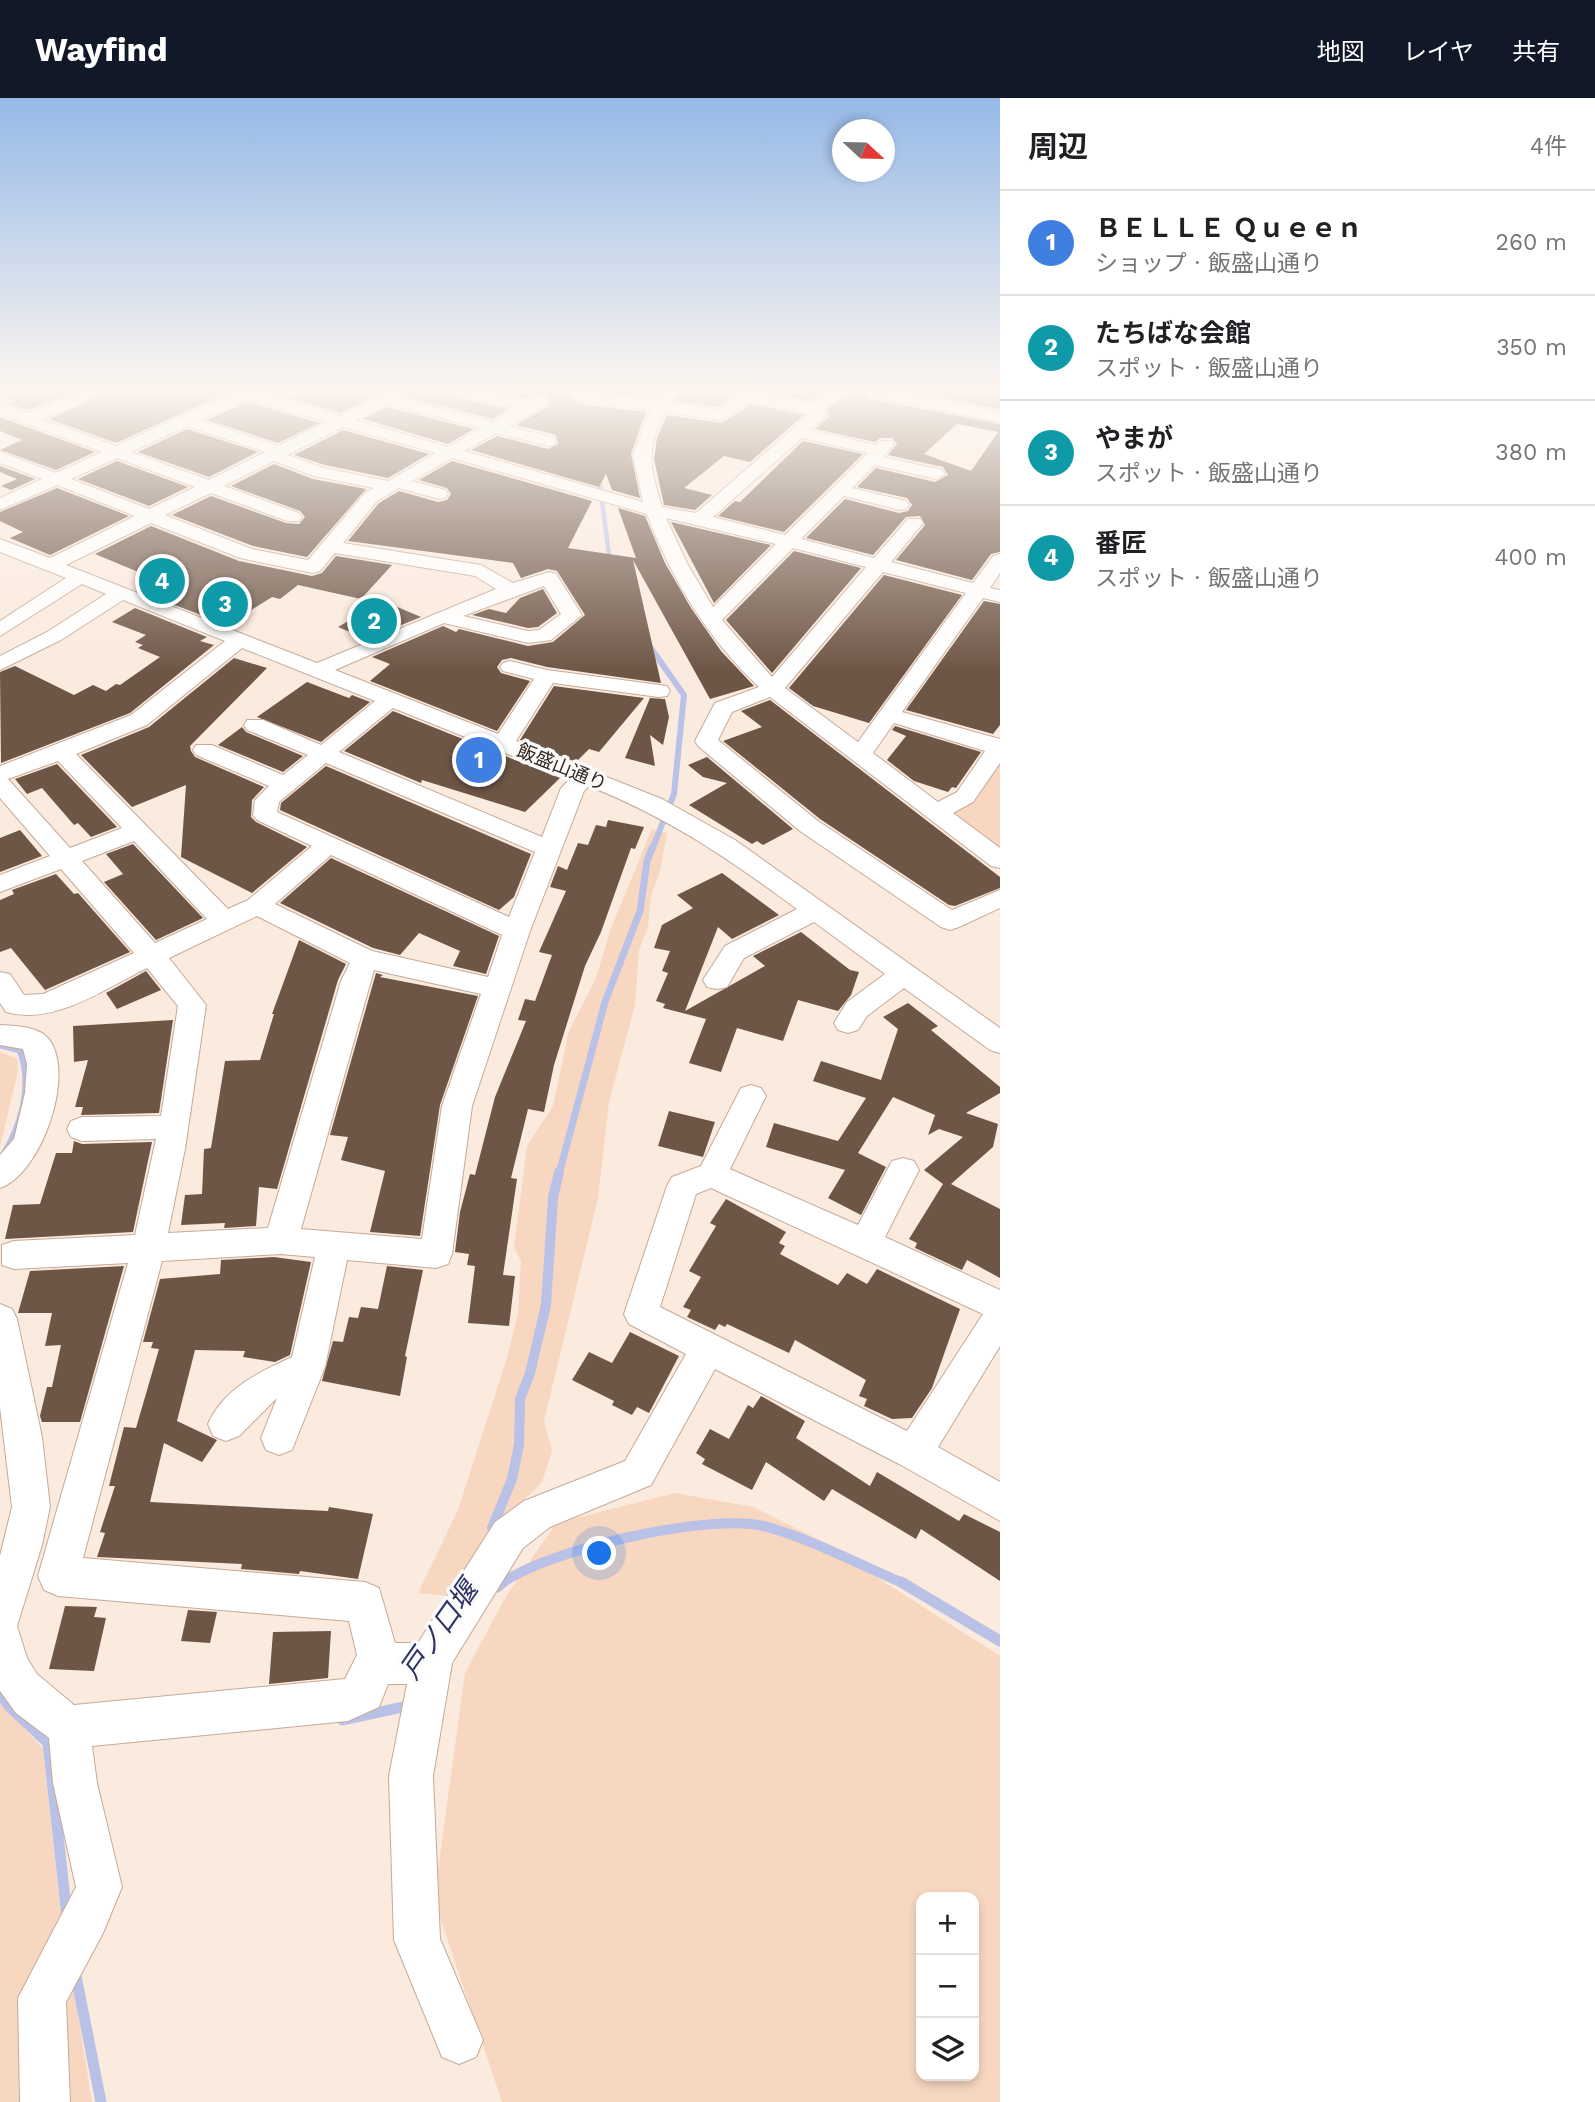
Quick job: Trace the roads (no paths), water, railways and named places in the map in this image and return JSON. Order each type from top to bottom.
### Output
[{"type":"street","points":[[0,505],[47,485]]},
{"type":"street","points":[[69,485],[247,554],[313,567],[359,508],[392,485]]},
{"type":"street","points":[[201,485],[293,517]]},
{"type":"street","points":[[51,565],[213,485]]},
{"type":"street","points":[[395,485],[439,494]]},
{"type":"street","points":[[565,485],[652,510],[700,519],[1000,596]]},
{"type":"street","points":[[646,485],[652,510],[676,563],[750,670],[859,756],[1000,860]]},
{"type":"street","points":[[700,519],[739,485]]},
{"type":"street","points":[[713,618],[845,485]]},
{"type":"street","points":[[840,490],[907,514],[880,565],[773,689],[723,708],[706,741],[809,826],[950,921],[1000,898]]},
{"type":"street","name":"飯盛山通り","points":[[1,546],[505,743],[680,817],[818,909],[1000,1043]]},
{"type":"street","points":[[329,546],[481,571],[510,590]]},
{"type":"street","points":[[859,756],[1000,559]]},
{"type":"street","points":[[0,630],[80,577]]},
{"type":"street","points":[[318,670],[442,617],[549,578],[572,615],[544,636],[528,637],[442,617]]},
{"type":"street","points":[[0,664],[54,636],[121,593]]},
{"type":"street","points":[[0,774],[120,730],[139,720],[240,639]]},
{"type":"street","points":[[510,667],[547,676],[659,691]]},
{"type":"street","points":[[505,743],[547,676]]},
{"type":"street","points":[[620,713],[633,689]]},
{"type":"street","points":[[391,699],[267,800],[265,815],[517,930]]},
{"type":"street","points":[[889,715],[1000,747],[965,797],[937,812]]},
{"type":"street","points":[[255,725],[549,849]]},
{"type":"street","points":[[204,750],[286,785]]},
{"type":"street","points":[[61,751],[140,830],[224,921]]},
{"type":"street","points":[[14,1255],[281,1241],[436,1254],[457,1106],[517,930],[573,788],[586,777]]},
{"type":"street","points":[[0,784],[151,954],[192,1006],[172,1127],[146,1247],[58,1576],[365,1602],[377,1656],[365,1692],[348,1700],[69,1727]]},
{"type":"street","points":[[0,884],[140,830]]},
{"type":"street","points":[[0,981],[16,1004],[47,1004],[257,906],[329,844]]},
{"type":"street","points":[[257,906],[365,959],[496,988]]},
{"type":"street","points":[[717,980],[734,952],[818,909]]},
{"type":"street","points":[[281,1241],[355,981],[365,959]]},
{"type":"street","points":[[848,1023],[857,1009],[905,973]]},
{"type":"street","points":[[0,1035],[28,1039],[36,1044],[42,1060],[34,1125],[29,1142],[0,1176]]},
{"type":"street","points":[[751,1096],[712,1175],[683,1186],[641,1314],[914,1453],[1000,1503]]},
{"type":"street","points":[[82,1129],[172,1127]]},
{"type":"street","points":[[865,1243],[903,1170]]},
{"type":"street","points":[[712,1175],[1000,1306]]},
{"type":"street","points":[[279,1438],[307,1367],[334,1245]]},
{"type":"street","points":[[914,1453],[1000,1315]]},
{"type":"street","points":[[0,1320],[24,1437],[31,1507],[26,1535],[0,1619]]},
{"type":"street","points":[[459,2040],[417,1940],[411,1776],[432,1658],[509,1535],[537,1514],[638,1473],[649,1458],[707,1349]]},
{"type":"street","points":[[226,1424],[263,1387],[307,1367]]},
{"type":"street","points":[[0,1633],[15,1682],[69,1727],[75,1783],[99,1887],[87,1917],[42,1998],[45,2102]]},
{"type":"street","points":[[375,1663],[432,1664]]},
{"type":"waterway","points":[[600,485],[610,563]]},
{"type":"waterway","points":[[648,644],[684,695],[674,794],[652,850]]},
{"type":"waterway","points":[[559,1174],[605,1002],[640,911],[647,861],[652,848]]},
{"type":"waterway","points":[[0,1045],[20,1050],[26,1078],[19,1121],[0,1160]]},
{"type":"waterway","points":[[492,1528],[512,1479],[519,1445],[520,1399],[530,1373],[546,1305],[553,1198],[559,1172]]},
{"type":"waterway","name":"戸ノ口堰","points":[[501,1584],[554,1558],[591,1547],[671,1529],[742,1523],[767,1527],[802,1539],[902,1583]]},
{"type":"waterway","name":"戸ノ口堰","points":[[497,1587],[503,1582]]},
{"type":"waterway","name":"戸ノ口堰","points":[[902,1583],[1000,1641]]},
{"type":"waterway","points":[[0,1692],[8,1705],[48,1743],[67,1917]]},
{"type":"waterway","name":"戸ノ口堰","points":[[343,1720],[412,1705]]},
{"type":"waterway","points":[[75,1971],[101,2102]]},
{"type":"place","name":"番匠","points":[[162,581]]},
{"type":"place","name":"やまが","points":[[225,604]]},
{"type":"place","name":"たちばな会館","points":[[374,621]]},
{"type":"place","name":"ＢＥＬＬＥ Ｑｕｅｅｎ","points":[[479,760]]}]
